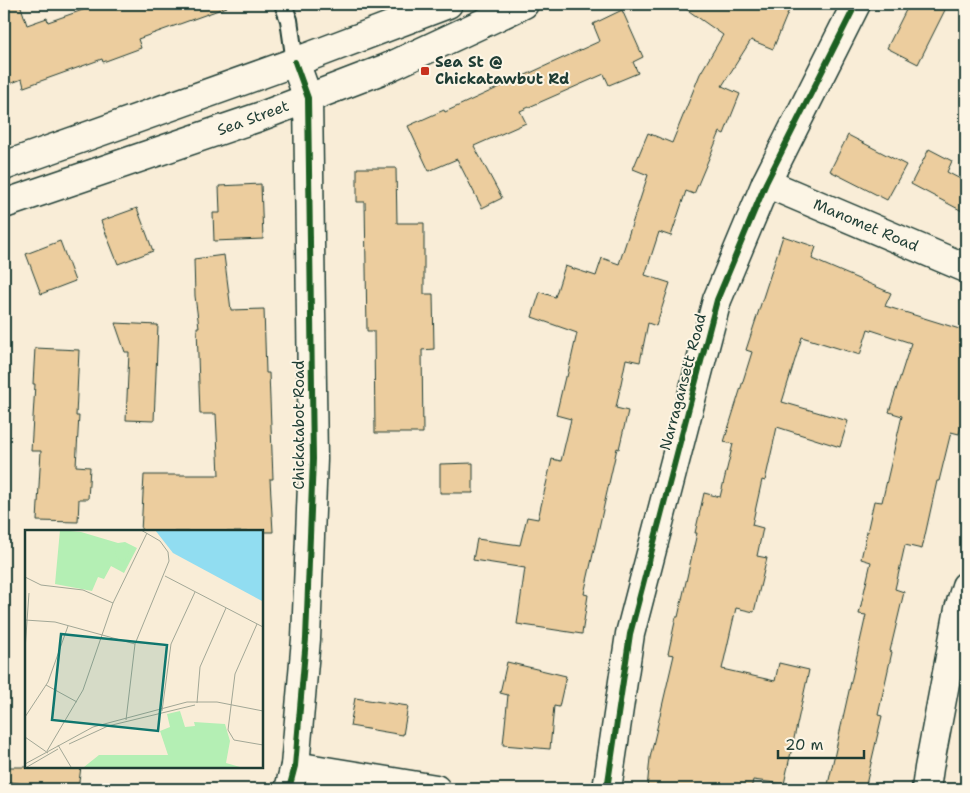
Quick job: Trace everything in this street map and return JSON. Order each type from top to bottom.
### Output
[{"type":"street","points":[[4,166],[295,62],[448,4]]},
{"type":"street","name":"Sea Street","points":[[4,204],[259,117],[387,68],[524,4]]},
{"type":"street","name":"Narragansett Road","points":[[606,789],[630,634],[718,300],[766,183],[856,4]]},
{"type":"street","name":"Chickatabot Road","points":[[292,778],[306,639],[313,459],[308,98],[295,62]]},
{"type":"street","name":"Manomet Road","points":[[766,183],[966,268]]},
{"type":"street","points":[[926,789],[957,618],[966,586]]},
{"type":"street","points":[[292,778],[436,789]]},
{"type":"lane","points":[[283,4],[288,20],[295,62]]},
{"type":"building","points":[[4,4],[20,4],[27,25],[47,18],[48,22],[100,4],[226,4],[227,7],[138,39],[141,48],[103,62],[102,59],[24,87],[22,79],[4,86]]},
{"type":"building","points":[[679,4],[775,4],[789,10],[773,49],[751,40],[722,86],[740,94],[724,134],[720,132],[694,194],[686,191],[671,236],[659,232],[645,275],[670,283],[656,326],[648,323],[640,362],[626,359],[616,408],[628,411],[619,449],[617,448],[584,594],[588,595],[582,634],[517,624],[525,568],[473,560],[477,539],[520,545],[527,517],[538,519],[552,459],[561,461],[571,419],[556,415],[577,333],[532,317],[540,292],[555,297],[565,266],[596,276],[602,258],[619,264],[648,175],[633,169],[648,133],[672,143],[700,74],[723,35]]},
{"type":"building","points":[[909,4],[948,4],[918,64],[887,48]]},
{"type":"building","points":[[622,10],[643,57],[633,62],[638,73],[609,85],[604,74],[520,111],[526,123],[474,146],[502,198],[482,208],[457,159],[429,171],[408,126],[444,110],[445,112],[600,41],[593,24]]},
{"type":"building","points":[[848,135],[906,165],[887,200],[830,171]]},
{"type":"building","points":[[929,149],[952,161],[947,172],[966,182],[966,213],[911,184]]},
{"type":"building","points":[[357,168],[396,168],[397,223],[424,223],[424,294],[433,294],[434,349],[422,350],[423,433],[375,433],[374,331],[367,331],[365,202],[357,202]]},
{"type":"building","points":[[261,184],[263,239],[214,241],[213,213],[220,213],[219,186]]},
{"type":"building","points":[[137,208],[153,251],[118,264],[101,221]]},
{"type":"building","points":[[783,236],[816,247],[812,259],[891,293],[885,306],[966,331],[966,410],[959,434],[951,432],[939,481],[937,481],[922,549],[905,545],[895,589],[904,592],[878,715],[882,716],[865,789],[827,789],[866,615],[859,614],[871,562],[861,559],[874,501],[882,502],[902,416],[889,412],[911,343],[868,329],[860,355],[802,337],[782,402],[848,421],[840,447],[777,427],[765,481],[762,480],[752,525],[763,528],[757,556],[767,558],[754,612],[736,608],[722,669],[775,681],[779,663],[809,670],[784,784],[753,780],[751,789],[647,789],[650,758],[674,655],[668,654],[697,533],[695,533],[704,493],[720,497],[733,444],[724,442],[752,352],[746,350]]},
{"type":"building","points":[[60,241],[75,281],[41,294],[26,254]]},
{"type":"building","points":[[224,255],[231,310],[264,309],[266,373],[269,373],[273,479],[270,479],[273,532],[262,532],[262,530],[141,530],[144,475],[219,475],[216,414],[200,414],[197,327],[199,327],[195,296],[194,259]]},
{"type":"building","points":[[115,323],[158,325],[154,421],[126,420],[129,352],[125,352]]},
{"type":"building","points":[[35,348],[79,350],[76,416],[79,416],[76,466],[90,467],[88,499],[79,499],[78,522],[37,521],[41,451],[31,451]]},
{"type":"building","points":[[473,463],[473,493],[440,493],[440,464]]},
{"type":"building","points":[[507,662],[566,676],[559,707],[554,706],[550,749],[503,745],[508,695],[500,693]]},
{"type":"building","points":[[355,698],[408,706],[403,735],[350,726]]},
{"type":"building","points":[[4,767],[81,768],[78,789],[59,789],[4,781]]},
{"type":"cycle path","points":[[607,789],[630,634],[717,300],[766,183],[856,4]]},
{"type":"cycle path","points":[[289,789],[295,766],[306,639],[313,459],[308,98],[295,62]]},
{"type":"place","name":"Sea St @ Chickatawbut Rd","points":[[425,71]]}]
